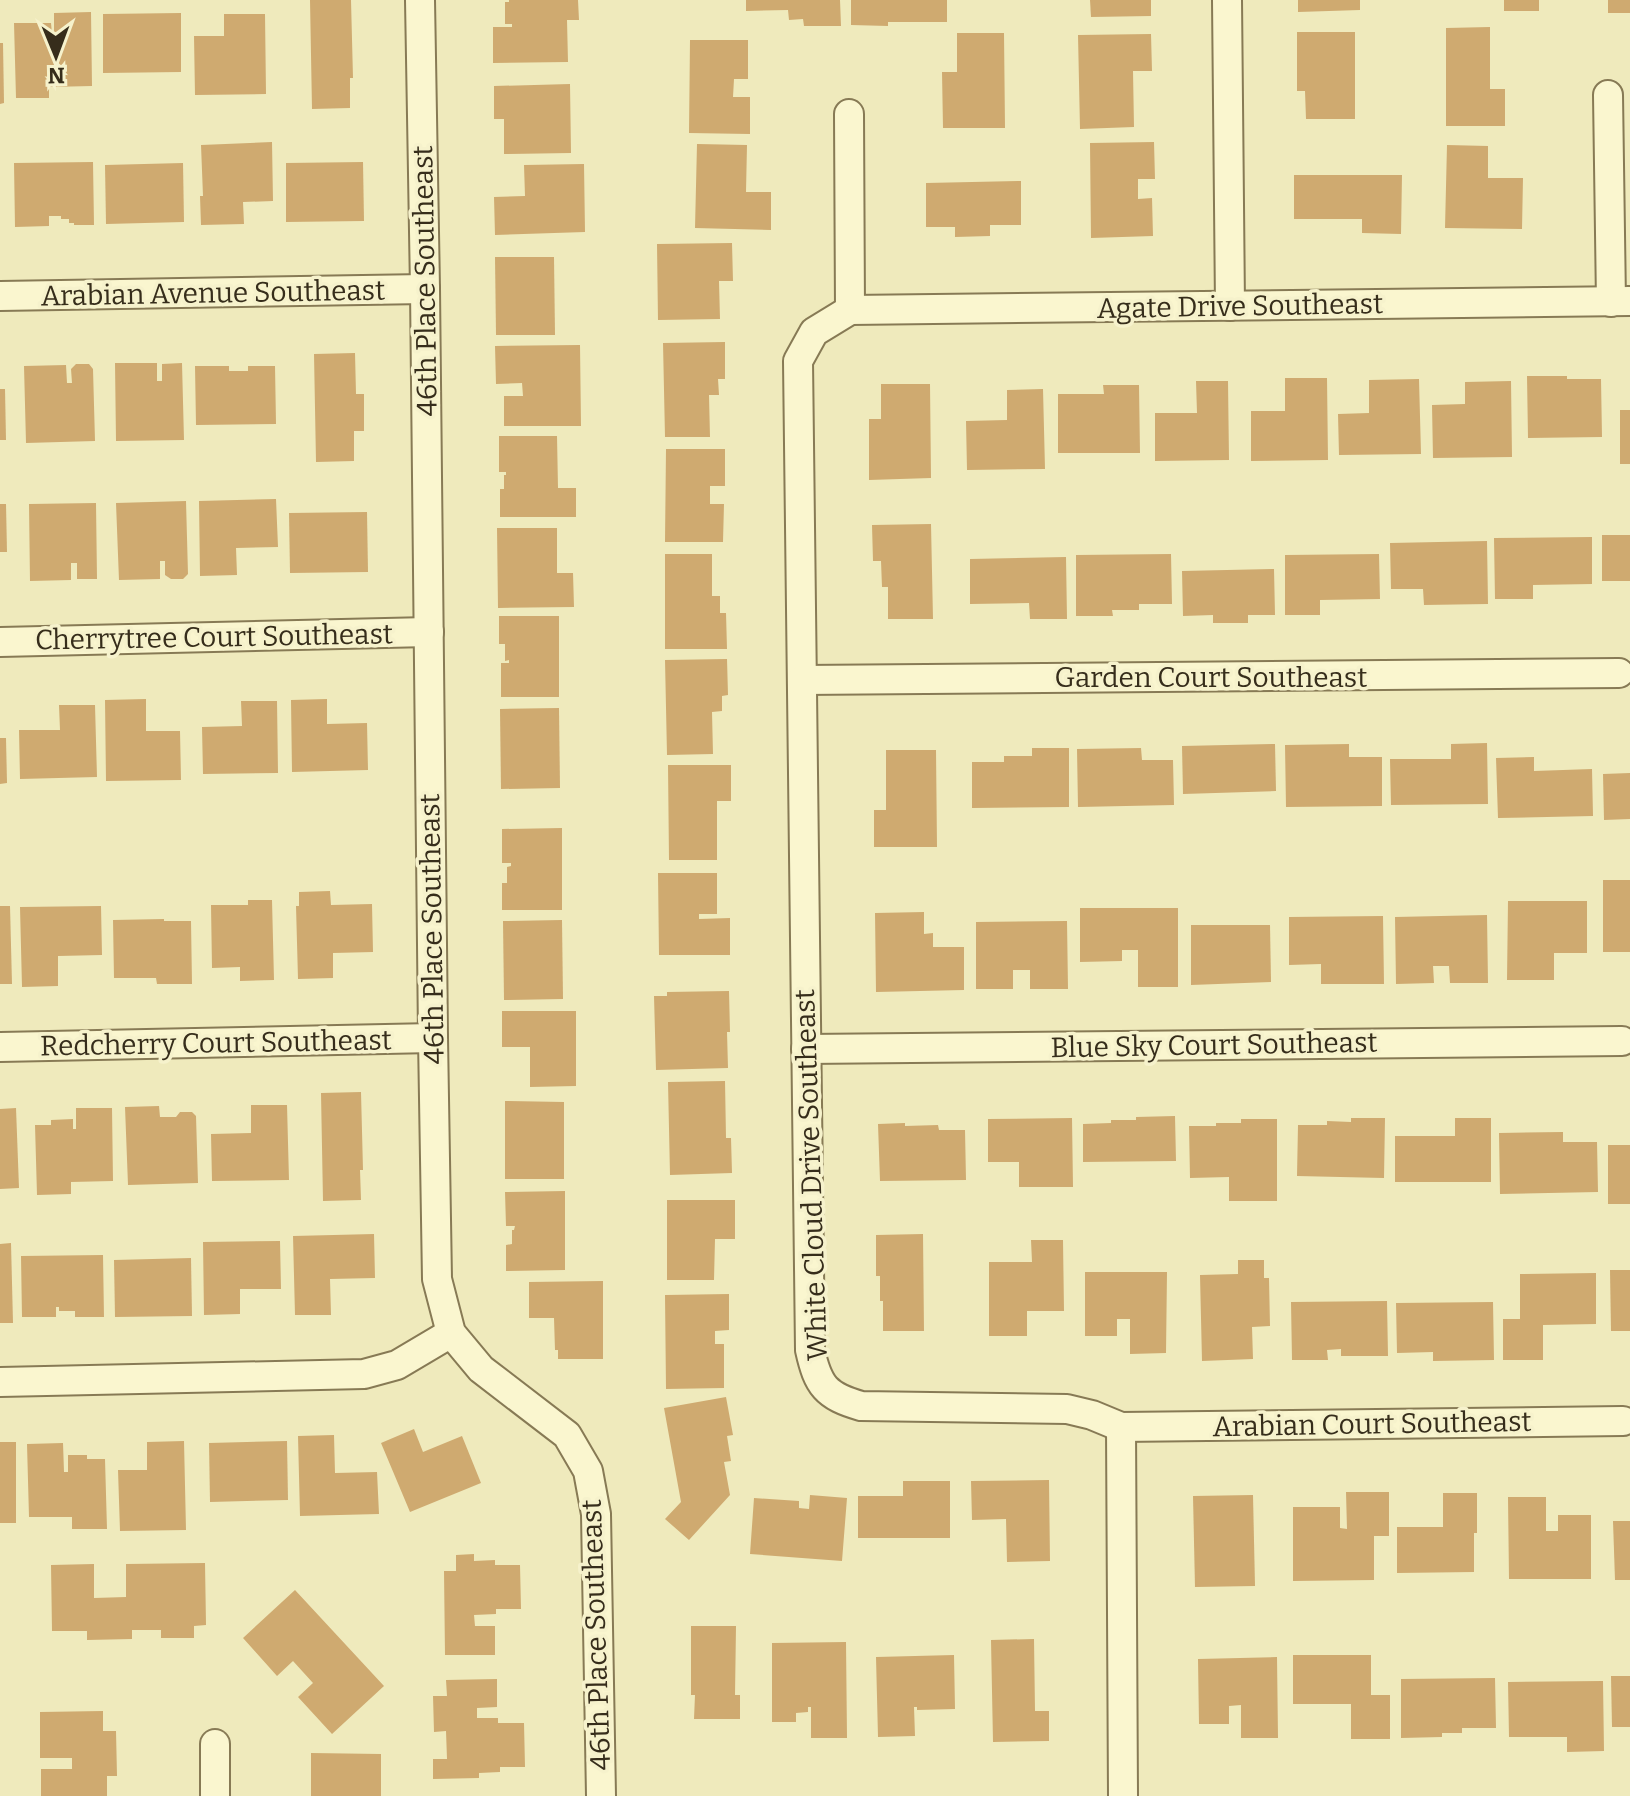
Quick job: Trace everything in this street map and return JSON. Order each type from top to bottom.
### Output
[{"type":"street","name":"46th Place Southeast","points":[[420,0],[437,1279],[451,1333],[481,1369],[567,1435],[588,1471],[596,1514],[601,1796]]},
{"type":"street","points":[[1227,0],[1230,306]]},
{"type":"street","points":[[1608,95],[1620,302]]},
{"type":"street","points":[[849,114],[850,310]]},
{"type":"street","name":"Arabian Avenue Southeast","points":[[0,296],[425,289]]},
{"type":"street","name":"Agate Drive Southeast","points":[[850,310],[1620,302]]},
{"type":"street","name":"White Cloud Drive Southeast","points":[[850,310],[814,332],[798,361],[810,1350],[815,1372],[825,1388],[839,1400],[861,1406],[1067,1409],[1121,1427]]},
{"type":"street","name":"Cherrytree Court Southeast","points":[[0,642],[429,632]]},
{"type":"street","name":"Garden Court Southeast","points":[[802,680],[1619,673]]},
{"type":"street","name":"Redcherry Court Southeast","points":[[0,1047],[433,1038]]},
{"type":"street","name":"Blue Sky Court Southeast","points":[[806,1049],[1622,1041]]},
{"type":"street","points":[[0,1382],[364,1374],[397,1365],[451,1333]]},
{"type":"street","name":"Arabian Court Southeast","points":[[1121,1427],[1623,1421]]},
{"type":"street","points":[[1121,1427],[1123,1796]]},
{"type":"street","points":[[215,1744],[215,1796]]},
{"type":"building","points":[[310,0],[351,0],[353,78],[350,78],[350,108],[312,109]]},
{"type":"building","points":[[578,0],[579,20],[567,20],[568,62],[493,63],[493,27],[512,27],[512,24],[505,24],[505,2]]},
{"type":"building","points":[[746,0],[840,0],[841,26],[804,26],[803,19],[789,20],[788,10],[746,11]]},
{"type":"building","points":[[851,0],[947,0],[947,22],[851,25]]},
{"type":"building","points":[[1090,0],[1151,0],[1151,16],[1091,17]]},
{"type":"building","points":[[1298,0],[1360,0],[1360,10],[1298,12]]},
{"type":"building","points":[[1504,0],[1539,0],[1539,11],[1504,11]]},
{"type":"building","points":[[1608,0],[1630,0],[1630,13],[1608,13]]},
{"type":"building","points":[[91,12],[92,86],[49,87],[49,98],[16,98],[14,23],[51,23],[54,34],[54,13]]},
{"type":"building","points":[[181,13],[181,72],[103,73],[103,14]]},
{"type":"building","points":[[224,14],[265,14],[266,94],[195,95],[194,36],[224,36]]},
{"type":"building","points":[[1490,27],[1490,89],[1505,89],[1505,126],[1446,126],[1446,28]]},
{"type":"building","points":[[1297,32],[1355,32],[1355,119],[1306,119],[1305,91],[1297,91]]},
{"type":"building","points":[[957,33],[1004,33],[1005,128],[943,128],[942,72],[957,72]]},
{"type":"building","points":[[1151,34],[1152,71],[1133,71],[1134,127],[1080,129],[1078,35]]},
{"type":"building","points":[[690,40],[748,40],[748,79],[734,79],[733,97],[750,97],[750,134],[689,133]]},
{"type":"building","points":[[0,43],[3,43],[4,103],[0,104]]},
{"type":"building","points":[[570,84],[571,153],[504,154],[504,119],[494,119],[494,86]]},
{"type":"building","points":[[272,142],[273,201],[243,202],[244,224],[201,225],[201,145]]},
{"type":"building","points":[[1154,142],[1155,179],[1138,179],[1138,199],[1152,198],[1153,236],[1091,238],[1090,143]]},
{"type":"building","points":[[697,144],[747,145],[746,192],[771,192],[771,230],[695,228]]},
{"type":"building","points":[[1447,145],[1488,146],[1488,178],[1523,178],[1522,229],[1445,228]]},
{"type":"building","points":[[93,162],[94,225],[74,225],[69,223],[69,219],[61,219],[61,216],[49,216],[49,226],[15,227],[14,163]]},
{"type":"building","points":[[363,162],[364,221],[286,222],[286,163]]},
{"type":"building","points":[[183,163],[184,222],[106,224],[105,165]]},
{"type":"building","points":[[584,164],[585,232],[495,235],[494,197],[525,196],[524,165]]},
{"type":"building","points":[[1294,175],[1402,175],[1401,234],[1362,233],[1362,219],[1294,219]]},
{"type":"building","points":[[1021,181],[1021,225],[990,225],[990,236],[955,237],[955,227],[926,227],[926,183]]},
{"type":"building","points":[[732,243],[733,281],[719,281],[720,319],[658,320],[657,244]]},
{"type":"building","points":[[495,257],[554,257],[555,335],[496,335]]},
{"type":"building","points":[[725,342],[725,379],[718,379],[719,395],[709,395],[710,437],[665,437],[663,343]]},
{"type":"building","points":[[580,345],[581,426],[504,426],[504,396],[523,396],[522,383],[496,384],[495,346]]},
{"type":"building","points":[[355,353],[356,394],[364,394],[364,431],[354,431],[354,461],[316,462],[314,354]]},
{"type":"building","points":[[115,363],[157,363],[157,381],[162,381],[162,364],[182,363],[184,440],[116,441]]},
{"type":"building","points":[[76,364],[89,364],[93,369],[95,441],[26,443],[24,366],[66,365],[67,383],[72,383],[71,369]]},
{"type":"building","points":[[195,366],[229,366],[229,371],[248,371],[248,366],[275,366],[276,424],[196,425]]},
{"type":"building","points":[[1527,376],[1601,379],[1602,437],[1528,438]]},
{"type":"building","points":[[1285,378],[1327,378],[1328,460],[1251,461],[1251,411],[1285,411]]},
{"type":"building","points":[[1419,379],[1421,454],[1339,455],[1338,414],[1369,413],[1369,380]]},
{"type":"building","points":[[1196,381],[1228,381],[1229,460],[1155,461],[1155,413],[1197,413]]},
{"type":"building","points":[[1511,381],[1512,457],[1433,458],[1432,405],[1465,404],[1465,382]]},
{"type":"building","points":[[881,384],[930,384],[931,478],[869,480],[869,419],[881,419]]},
{"type":"building","points":[[1103,385],[1139,385],[1140,453],[1058,453],[1058,394],[1104,394]]},
{"type":"building","points":[[0,389],[5,389],[6,440],[0,440]]},
{"type":"building","points":[[1043,389],[1045,469],[967,470],[966,421],[1007,420],[1007,390]]},
{"type":"building","points":[[1620,410],[1630,410],[1630,464],[1620,464]]},
{"type":"building","points":[[499,436],[557,436],[558,488],[576,488],[576,517],[500,517],[500,489],[504,489],[506,472],[499,472]]},
{"type":"building","points":[[666,449],[725,449],[725,486],[710,486],[710,504],[724,504],[723,542],[665,542]]},
{"type":"building","points":[[276,499],[278,547],[236,548],[237,575],[200,576],[199,501]]},
{"type":"building","points":[[186,501],[188,574],[183,579],[171,579],[165,575],[165,561],[160,561],[160,579],[119,580],[116,503]]},
{"type":"building","points":[[96,503],[97,579],[77,579],[77,563],[71,563],[71,580],[30,581],[29,504]]},
{"type":"building","points":[[0,504],[6,504],[7,552],[0,552]]},
{"type":"building","points":[[367,512],[368,572],[290,573],[289,513]]},
{"type":"building","points":[[931,524],[933,619],[888,619],[888,587],[882,587],[881,561],[873,561],[872,525]]},
{"type":"building","points":[[497,528],[557,528],[557,573],[573,573],[574,607],[498,608]]},
{"type":"building","points":[[1602,535],[1630,535],[1630,581],[1602,581]]},
{"type":"building","points":[[1592,537],[1592,584],[1533,585],[1533,599],[1495,599],[1494,538]]},
{"type":"building","points":[[1487,541],[1488,604],[1424,605],[1423,589],[1391,589],[1390,543]]},
{"type":"building","points":[[665,554],[712,554],[712,596],[720,596],[720,613],[726,613],[727,649],[665,649]]},
{"type":"building","points":[[1171,554],[1172,604],[1139,604],[1139,610],[1112,610],[1113,616],[1076,616],[1076,555]]},
{"type":"building","points":[[1379,554],[1380,599],[1320,600],[1320,615],[1285,615],[1285,555]]},
{"type":"building","points":[[1066,557],[1067,619],[1030,619],[1029,603],[970,604],[970,559]]},
{"type":"building","points":[[1274,569],[1275,615],[1248,615],[1248,623],[1213,623],[1213,615],[1183,616],[1182,571]]},
{"type":"building","points":[[499,616],[559,616],[559,697],[501,697],[501,663],[509,663],[509,660],[505,661],[505,644],[499,644]]},
{"type":"building","points":[[727,659],[728,695],[722,696],[722,711],[712,712],[713,754],[667,755],[665,660]]},
{"type":"building","points":[[146,699],[146,731],[180,731],[181,780],[106,781],[105,700]]},
{"type":"building","points":[[327,699],[327,724],[367,723],[368,770],[292,772],[291,700]]},
{"type":"building","points":[[241,701],[277,701],[278,773],[203,774],[202,727],[242,726]]},
{"type":"building","points":[[59,705],[95,705],[97,777],[20,779],[19,730],[60,730]]},
{"type":"building","points":[[559,708],[560,788],[501,789],[500,709]]},
{"type":"building","points":[[0,738],[6,738],[7,783],[0,784]]},
{"type":"building","points":[[1487,743],[1488,804],[1391,805],[1390,759],[1451,759],[1451,744]]},
{"type":"building","points":[[1275,744],[1276,791],[1183,794],[1182,746]]},
{"type":"building","points":[[1349,744],[1349,757],[1382,757],[1382,806],[1286,807],[1285,745]]},
{"type":"building","points":[[1032,748],[1069,748],[1069,807],[972,808],[972,762],[1004,762],[1004,756],[1032,756]]},
{"type":"building","points":[[1141,748],[1142,760],[1173,760],[1174,805],[1078,807],[1077,749]]},
{"type":"building","points":[[886,750],[936,750],[937,847],[874,847],[874,810],[886,810]]},
{"type":"building","points":[[1534,757],[1534,771],[1592,769],[1593,816],[1498,818],[1496,758]]},
{"type":"building","points":[[668,765],[731,765],[731,801],[717,801],[717,860],[669,860]]},
{"type":"building","points":[[1630,773],[1630,819],[1604,820],[1603,774]]},
{"type":"building","points":[[562,828],[562,910],[502,910],[502,883],[507,883],[507,867],[511,863],[502,863],[502,829]]},
{"type":"building","points":[[658,873],[717,873],[717,914],[699,914],[699,919],[730,918],[730,955],[659,955]]},
{"type":"building","points":[[1603,880],[1630,880],[1630,952],[1603,952]]},
{"type":"building","points":[[330,891],[331,905],[372,904],[373,952],[333,953],[333,978],[298,979],[296,906],[299,906],[299,892]]},
{"type":"building","points":[[248,900],[272,900],[274,980],[240,981],[240,967],[212,968],[211,905],[248,905]]},
{"type":"building","points":[[1508,901],[1587,901],[1587,953],[1554,953],[1554,980],[1507,980]]},
{"type":"building","points":[[0,906],[10,906],[12,984],[0,984]]},
{"type":"building","points":[[101,906],[102,955],[58,956],[58,986],[22,987],[20,907]]},
{"type":"building","points":[[1080,908],[1178,908],[1178,987],[1138,987],[1138,950],[1122,950],[1122,961],[1080,962]]},
{"type":"building","points":[[924,912],[924,934],[933,933],[933,947],[964,947],[964,990],[876,992],[875,913]]},
{"type":"building","points":[[1487,915],[1488,983],[1450,983],[1449,966],[1433,966],[1434,983],[1396,984],[1395,917]]},
{"type":"building","points":[[1383,916],[1384,984],[1321,984],[1321,964],[1289,965],[1289,917]]},
{"type":"building","points":[[113,920],[191,921],[192,984],[157,984],[156,978],[114,978]]},
{"type":"building","points":[[562,920],[563,999],[504,1000],[503,921]]},
{"type":"building","points":[[1067,921],[1068,989],[1030,989],[1030,970],[1013,970],[1013,989],[976,989],[976,922]]},
{"type":"building","points":[[1191,925],[1270,925],[1271,982],[1191,985]]},
{"type":"building","points":[[729,991],[728,1068],[656,1070],[654,996],[667,996],[667,992]]},
{"type":"building","points":[[502,1011],[576,1011],[576,1086],[530,1087],[530,1047],[502,1047]]},
{"type":"building","points":[[725,1081],[726,1138],[731,1138],[732,1173],[670,1175],[668,1082]]},
{"type":"building","points":[[361,1092],[361,1200],[323,1201],[321,1093]]},
{"type":"building","points":[[505,1101],[564,1102],[564,1179],[505,1179]]},
{"type":"building","points":[[251,1105],[287,1105],[289,1180],[212,1181],[211,1134],[251,1133]]},
{"type":"building","points":[[159,1106],[160,1117],[176,1117],[180,1112],[192,1112],[196,1116],[198,1183],[128,1185],[125,1107]]},
{"type":"building","points":[[16,1108],[19,1188],[0,1189],[0,1109]]},
{"type":"building","points":[[76,1108],[112,1108],[113,1181],[71,1182],[71,1194],[37,1195],[35,1125],[51,1125],[51,1120],[73,1119],[73,1129],[76,1129]]},
{"type":"building","points":[[1175,1116],[1176,1161],[1083,1162],[1083,1124]]},
{"type":"building","points":[[1072,1118],[1073,1187],[1019,1187],[1019,1162],[988,1162],[988,1119]]},
{"type":"building","points":[[1351,1118],[1385,1118],[1384,1178],[1297,1176],[1298,1125],[1351,1122]]},
{"type":"building","points":[[1455,1118],[1491,1118],[1491,1182],[1395,1182],[1395,1136],[1455,1136]]},
{"type":"building","points":[[1241,1119],[1277,1119],[1277,1201],[1229,1201],[1229,1177],[1190,1178],[1189,1126],[1241,1123]]},
{"type":"building","points":[[905,1123],[905,1126],[938,1125],[939,1130],[965,1130],[966,1180],[880,1181],[878,1124]]},
{"type":"building","points":[[1563,1132],[1563,1142],[1597,1142],[1598,1192],[1500,1194],[1499,1133]]},
{"type":"building","points":[[1608,1145],[1630,1145],[1630,1204],[1608,1204]]},
{"type":"building","points":[[565,1191],[565,1270],[506,1271],[506,1245],[512,1244],[515,1226],[506,1226],[505,1192]]},
{"type":"building","points":[[667,1200],[735,1200],[735,1239],[715,1239],[714,1280],[667,1280]]},
{"type":"building","points":[[374,1234],[375,1278],[330,1279],[331,1315],[295,1315],[293,1236]]},
{"type":"building","points":[[923,1234],[924,1331],[883,1331],[880,1276],[876,1276],[876,1235]]},
{"type":"building","points":[[1031,1240],[1063,1240],[1064,1311],[1027,1311],[1027,1336],[989,1336],[989,1262],[1032,1262]]},
{"type":"building","points":[[280,1241],[281,1289],[240,1289],[240,1314],[204,1315],[203,1242]]},
{"type":"building","points":[[11,1243],[13,1323],[0,1323],[0,1244]]},
{"type":"building","points":[[103,1255],[104,1317],[75,1317],[75,1311],[59,1311],[56,1307],[56,1317],[22,1317],[21,1256]]},
{"type":"building","points":[[191,1258],[192,1316],[115,1317],[114,1260]]},
{"type":"building","points":[[1238,1260],[1264,1260],[1264,1278],[1269,1278],[1270,1326],[1252,1327],[1253,1359],[1202,1361],[1200,1275],[1238,1274]]},
{"type":"building","points":[[1610,1270],[1630,1270],[1630,1331],[1611,1331]]},
{"type":"building","points":[[1085,1272],[1167,1272],[1166,1353],[1130,1354],[1130,1319],[1117,1319],[1117,1336],[1085,1336]]},
{"type":"building","points":[[1596,1273],[1596,1324],[1543,1325],[1543,1360],[1503,1360],[1503,1319],[1520,1319],[1520,1274]]},
{"type":"building","points":[[603,1281],[603,1359],[558,1359],[554,1318],[529,1318],[529,1282]]},
{"type":"building","points":[[729,1294],[729,1330],[715,1331],[715,1344],[724,1344],[724,1388],[666,1389],[665,1295]]},
{"type":"building","points":[[1387,1301],[1388,1356],[1341,1356],[1341,1349],[1327,1350],[1328,1360],[1292,1360],[1291,1302]]},
{"type":"building","points":[[1493,1302],[1494,1360],[1433,1361],[1433,1352],[1397,1353],[1396,1303]]},
{"type":"building","points":[[726,1397],[733,1435],[727,1436],[731,1461],[724,1462],[730,1495],[689,1540],[665,1519],[681,1502],[664,1408]]},
{"type":"building","points":[[414,1429],[423,1452],[462,1436],[481,1483],[410,1512],[381,1443]]},
{"type":"building","points":[[334,1435],[335,1473],[377,1472],[379,1514],[300,1516],[298,1436]]},
{"type":"building","points":[[184,1441],[186,1530],[120,1531],[118,1470],[147,1470],[147,1442]]},
{"type":"building","points":[[287,1441],[288,1500],[210,1502],[209,1443]]},
{"type":"building","points":[[0,1442],[16,1442],[16,1523],[0,1523]]},
{"type":"building","points":[[63,1443],[64,1472],[68,1472],[68,1455],[105,1459],[107,1529],[72,1529],[72,1517],[29,1517],[27,1444]]},
{"type":"building","points":[[1049,1480],[1050,1561],[1007,1562],[1006,1519],[972,1520],[971,1481]]},
{"type":"building","points":[[903,1481],[950,1481],[950,1538],[858,1538],[858,1496],[903,1496]]},
{"type":"building","points":[[1346,1492],[1389,1492],[1389,1536],[1374,1536],[1374,1580],[1293,1581],[1293,1507],[1340,1507],[1340,1528],[1347,1529]]},
{"type":"building","points":[[1443,1493],[1477,1493],[1474,1572],[1397,1573],[1397,1527],[1443,1527]]},
{"type":"building","points":[[810,1495],[847,1498],[842,1561],[750,1554],[754,1498],[799,1501],[799,1508],[809,1509]]},
{"type":"building","points":[[1253,1495],[1255,1586],[1195,1587],[1193,1496]]},
{"type":"building","points":[[1508,1497],[1546,1497],[1546,1531],[1558,1531],[1558,1515],[1591,1515],[1591,1579],[1509,1579]]},
{"type":"building","points":[[1613,1521],[1630,1521],[1630,1580],[1615,1580]]},
{"type":"building","points":[[474,1554],[474,1561],[495,1560],[495,1565],[520,1565],[521,1609],[496,1609],[496,1614],[474,1615],[475,1626],[495,1626],[495,1655],[445,1655],[444,1571],[456,1571],[456,1555]]},
{"type":"building","points":[[205,1563],[206,1625],[194,1626],[194,1638],[161,1638],[161,1630],[132,1630],[132,1639],[87,1640],[87,1631],[52,1631],[51,1565],[94,1564],[94,1598],[126,1597],[126,1564]]},
{"type":"building","points":[[295,1590],[384,1686],[332,1734],[298,1697],[313,1683],[293,1661],[277,1676],[243,1638]]},
{"type":"building","points":[[691,1626],[736,1626],[735,1695],[740,1695],[740,1719],[694,1719]]},
{"type":"building","points":[[1034,1639],[1035,1711],[1049,1711],[1049,1741],[993,1742],[991,1640]]},
{"type":"building","points":[[846,1642],[847,1738],[811,1738],[811,1707],[808,1707],[808,1712],[796,1713],[796,1722],[772,1722],[772,1643]]},
{"type":"building","points":[[954,1655],[955,1709],[917,1710],[914,1707],[915,1736],[878,1737],[876,1657]]},
{"type":"building","points":[[1293,1655],[1371,1655],[1371,1695],[1390,1695],[1390,1739],[1351,1739],[1351,1704],[1293,1704]]},
{"type":"building","points":[[1277,1657],[1278,1738],[1241,1738],[1241,1705],[1229,1706],[1229,1724],[1199,1724],[1198,1659]]},
{"type":"building","points":[[1611,1676],[1630,1676],[1630,1727],[1612,1727]]},
{"type":"building","points":[[1495,1678],[1496,1728],[1462,1728],[1462,1733],[1442,1733],[1442,1737],[1401,1738],[1401,1679]]},
{"type":"building","points":[[497,1679],[497,1707],[477,1708],[477,1718],[498,1718],[498,1723],[524,1723],[525,1767],[500,1767],[500,1772],[479,1773],[479,1778],[433,1779],[433,1759],[447,1759],[446,1731],[434,1732],[433,1696],[447,1696],[446,1680]]},
{"type":"building","points":[[1603,1681],[1604,1751],[1567,1752],[1567,1737],[1509,1737],[1508,1682]]},
{"type":"building","points":[[103,1711],[103,1731],[116,1731],[117,1776],[107,1776],[107,1796],[41,1796],[41,1769],[72,1769],[72,1758],[40,1758],[40,1712]]},
{"type":"building","points":[[311,1753],[381,1754],[381,1796],[311,1796]]}]
